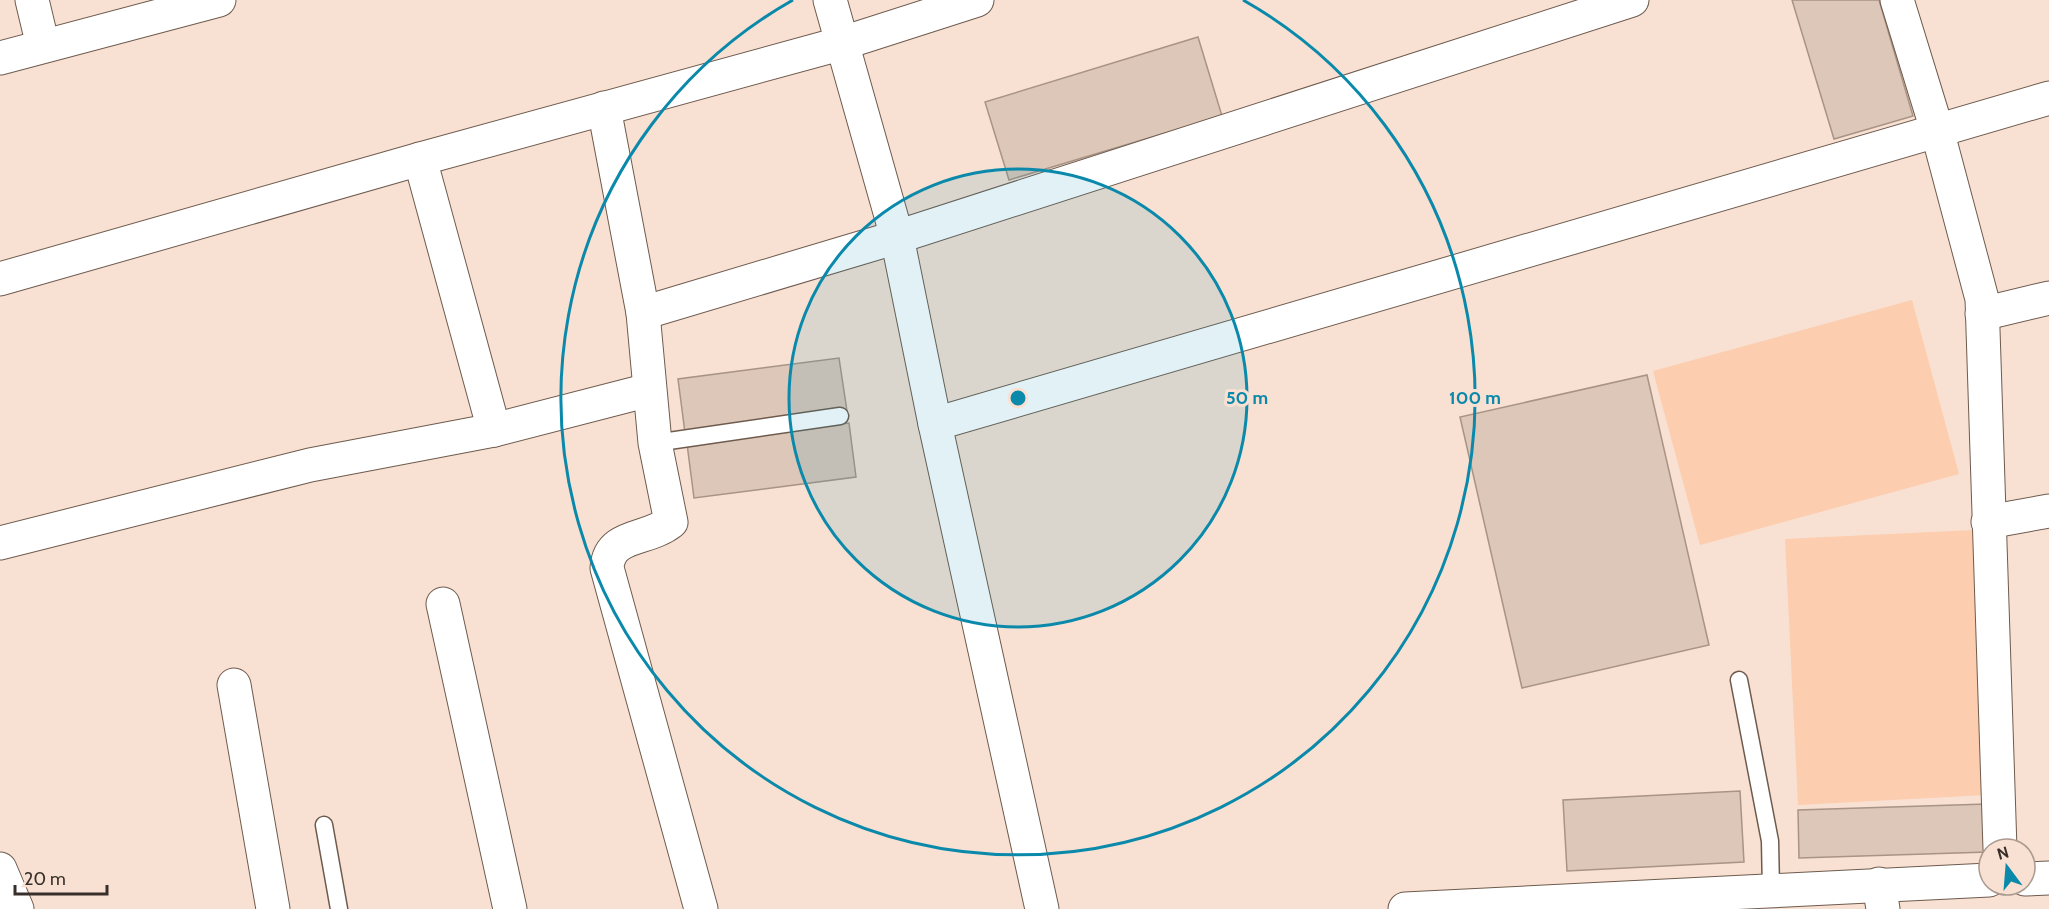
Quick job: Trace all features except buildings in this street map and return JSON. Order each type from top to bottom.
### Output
[{"type":"street","points":[[32,0],[43,46]]},
{"type":"street","points":[[0,58],[219,0]]},
{"type":"street","points":[[830,0],[897,237],[935,424],[1041,909]]},
{"type":"street","points":[[0,279],[420,159],[843,44],[976,0]]},
{"type":"street","points":[[643,313],[897,237],[1632,0]]},
{"type":"street","points":[[1897,0],[1936,130],[1982,299],[2000,837]]},
{"type":"street","points":[[935,424],[2049,98]]},
{"type":"street","points":[[604,108],[643,313],[655,443],[671,522],[662,529],[616,545],[608,555],[607,568],[701,909]]},
{"type":"street","points":[[420,159],[494,430]]},
{"type":"street","points":[[1982,314],[2049,298]]},
{"type":"street","points":[[0,543],[310,465],[494,430],[650,390]]},
{"type":"street","points":[[1988,522],[2049,511]]},
{"type":"street","points":[[443,604],[510,909]]},
{"type":"street","points":[[234,686],[273,909]]},
{"type":"street","points":[[0,869],[17,909]]},
{"type":"street","points":[[1415,909],[1771,890],[1881,897],[1977,882]]},
{"type":"lane","points":[[655,443],[840,416]]},
{"type":"lane","points":[[1739,680],[1770,841],[1771,890]]},
{"type":"lane","points":[[324,825],[339,909]]},
{"type":"shaded area","points":[[1912,300],[1959,474],[1700,545],[1653,371]]},
{"type":"shaded area","points":[[1973,530],[1986,795],[1798,805],[1785,539]]}]
